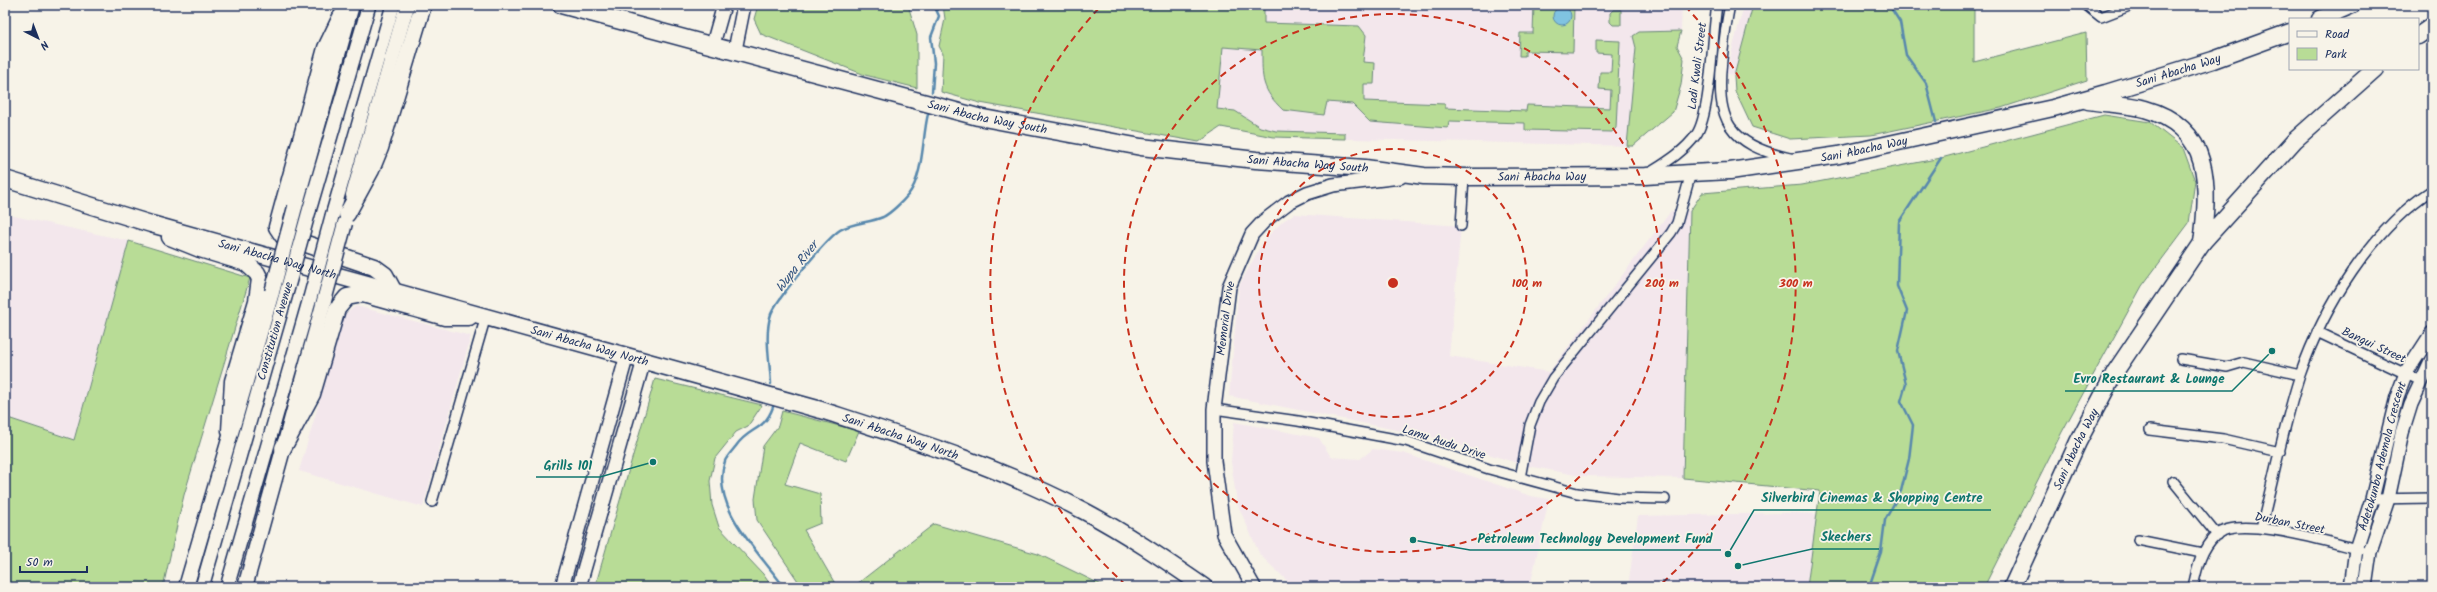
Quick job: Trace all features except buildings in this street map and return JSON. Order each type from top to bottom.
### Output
[{"type":"highway","points":[[351,5],[341,16],[326,48],[277,227],[283,236],[374,267],[384,275],[393,290]]},
{"type":"highway","points":[[341,218],[368,175],[380,148],[423,5]]},
{"type":"highway","points":[[2322,18],[2352,5]]},
{"type":"highway","name":"Sani Abacha Way South","points":[[565,6],[713,44],[864,87],[978,117],[1141,147],[1256,160],[1365,168],[1424,176]]},
{"type":"highway","points":[[2419,35],[2432,26]]},
{"type":"highway","name":"Sani Abacha Way","points":[[1424,176],[1646,176],[1730,170],[1839,155],[2053,108],[2213,60],[2289,32]]},
{"type":"highway","name":"Sani Abacha Way","points":[[2012,587],[2078,442],[2115,372],[2202,242],[2295,140],[2374,70]]},
{"type":"highway","points":[[2079,100],[2145,109],[2161,115],[2188,136],[2204,165],[2207,184],[2202,242]]},
{"type":"highway","name":"Sani Abacha Way North","points":[[5,179],[151,224],[821,410],[967,459],[1014,478],[1083,511],[1158,556],[1204,587]]},
{"type":"highway","points":[[151,224],[173,239],[241,261],[257,273],[260,286],[244,364],[231,402],[230,431]]},
{"type":"highway","points":[[283,448],[304,411],[310,378],[337,309],[347,297],[363,294],[445,317],[486,316]]},
{"type":"main road","name":"Constitution Avenue","points":[[244,364],[272,292],[294,207],[351,5]]},
{"type":"main road","name":"Constitution Avenue","points":[[202,587],[369,5]]},
{"type":"main road","points":[[713,44],[724,5]]},
{"type":"main road","points":[[735,50],[744,5]]},
{"type":"main road","name":"Constitution Avenue","points":[[310,378],[341,218],[392,6]]},
{"type":"main road","name":"Constitution Avenue","points":[[227,587],[310,298],[341,218],[406,9]]},
{"type":"main road","name":"Memorial Drive","points":[[1254,587],[1224,534],[1214,461],[1214,409],[1229,287],[1252,234],[1275,212],[1307,193],[1332,185],[1370,179],[1424,176]]},
{"type":"main road","name":"Adetokunbo Ademola Crescent","points":[[2351,587],[2356,549],[2372,499],[2388,430],[2406,374],[2432,333]]},
{"type":"main road","points":[[562,587],[627,355]]},
{"type":"main road","name":"Adetokunbo Ademola Crescent","points":[[2365,587],[2370,552],[2388,499],[2402,433],[2421,381],[2432,359]]},
{"type":"main road","points":[[579,587],[644,360]]},
{"type":"main road","points":[[186,587],[230,431]]},
{"type":"main road","points":[[245,587],[283,448]]},
{"type":"street","name":"Ladi Kwali Street","points":[[1646,176],[1672,158],[1690,142],[1699,130],[1706,100],[1713,28],[1717,5]]},
{"type":"street","name":"Ladi Kwali Street","points":[[1730,5],[1719,80],[1719,100],[1724,115],[1734,132],[1750,146],[1773,154],[1801,160]]},
{"type":"street","points":[[2086,5],[2101,17],[2132,5]]},
{"type":"street","points":[[1520,478],[1530,425],[1539,402],[1552,378],[1671,233],[1676,222],[1691,173]]},
{"type":"street","points":[[1461,226],[1464,177]]},
{"type":"street","points":[[2260,528],[2300,375],[2317,332],[2346,282],[2369,250],[2400,215],[2432,190]]},
{"type":"street","points":[[432,502],[486,316]]},
{"type":"street","name":"Bangui Street","points":[[2317,332],[2421,381]]},
{"type":"street","points":[[2181,359],[2227,367],[2244,362],[2300,375]]},
{"type":"street","name":"Lamu Audu Drive","points":[[1214,409],[1298,421],[1406,441],[1520,478],[1577,493],[1619,498],[1665,499]]},
{"type":"street","points":[[2150,430],[2223,439],[2280,452]]},
{"type":"street","points":[[2173,481],[2217,535],[2202,553],[2193,587]]},
{"type":"street","points":[[2372,499],[2432,498]]},
{"type":"street","name":"Durban Street","points":[[2217,535],[2227,529],[2260,528],[2370,552]]},
{"type":"street","points":[[2138,540],[2202,553]]},
{"type":"shaded area","points":[[1167,5],[1682,5],[1681,31],[1677,46],[1684,59],[1681,85],[1673,112],[1633,146],[1274,137],[1221,127]]},
{"type":"shaded area","points":[[1744,5],[1753,5],[1734,76],[1726,73]]},
{"type":"shaded area","points":[[1671,211],[1690,211],[1683,478],[1581,476],[1523,465],[1441,439],[1229,396],[1239,286],[1264,240],[1283,221],[1294,214],[1461,226],[1449,356],[1549,372]]},
{"type":"shaded area","points":[[5,214],[129,241],[74,440],[5,417]]},
{"type":"shaded area","points":[[356,306],[471,336],[423,507],[299,471],[345,314]]},
{"type":"shaded area","points":[[1234,422],[1319,438],[1331,457],[1360,459],[1373,449],[1403,453],[1531,496],[1549,499],[1530,587],[1294,587],[1260,555],[1237,503],[1231,462]]},
{"type":"shaded area","points":[[1790,513],[1817,514],[1807,587],[1628,587],[1638,516]]},
{"type":"green space","points":[[758,5],[908,5],[917,35],[917,88],[865,75],[761,34],[754,19]]},
{"type":"green space","points":[[943,5],[1264,5],[1264,23],[1359,26],[1366,35],[1363,62],[1375,63],[1374,84],[1364,84],[1364,101],[1445,104],[1445,108],[1526,111],[1527,105],[1610,108],[1611,90],[1599,89],[1600,72],[1611,72],[1612,54],[1596,53],[1596,40],[1620,41],[1616,128],[1612,132],[1525,130],[1525,123],[1449,121],[1448,128],[1370,122],[1352,104],[1327,102],[1324,115],[1283,110],[1270,96],[1264,83],[1262,50],[1223,47],[1217,109],[1235,111],[1260,127],[1276,131],[1345,133],[1345,139],[1274,137],[1221,127],[1199,142],[980,103],[941,92],[943,54],[939,46],[945,19]]},
{"type":"green space","points":[[1534,5],[1574,5],[1573,52],[1525,51],[1525,56],[1519,56],[1520,33],[1533,33]]},
{"type":"green space","points":[[1753,5],[1974,5],[1974,62],[2086,33],[2087,80],[2001,108],[1871,135],[1790,139],[1752,127],[1735,91],[1734,76]]},
{"type":"green space","points":[[1613,10],[1621,10],[1621,25],[1613,25],[1610,22],[1610,13]]},
{"type":"green space","points":[[1681,31],[1677,46],[1684,59],[1681,85],[1673,112],[1633,146],[1627,146],[1636,48],[1633,36],[1639,32]]},
{"type":"green space","points":[[2104,115],[2150,122],[2183,148],[2195,181],[2189,223],[2142,286],[2062,432],[1984,587],[1807,587],[1820,491],[1683,478],[1690,211],[1702,193],[1802,185],[1941,158]]},
{"type":"green space","points":[[129,241],[250,278],[184,495],[163,587],[5,587],[5,417],[74,440]]},
{"type":"green space","points":[[655,379],[762,405],[748,426],[736,432],[715,458],[710,481],[712,505],[719,527],[763,574],[772,587],[595,587]]},
{"type":"green space","points":[[782,411],[859,431],[846,461],[800,443],[785,484],[820,494],[821,523],[804,530],[837,587],[802,587],[757,520],[755,499],[763,446],[778,426]]},
{"type":"green space","points":[[934,524],[1038,554],[1106,587],[853,587]]},
{"type":"water","points":[[1562,7],[1568,10],[1571,16],[1568,22],[1562,25],[1556,22],[1553,16],[1556,10]]},
{"type":"waterway","name":"Wupa River","points":[[932,92],[934,63],[931,37],[939,16],[934,5]]},
{"type":"waterway","points":[[1889,5],[1900,22],[1906,55],[1926,83],[1936,122]]},
{"type":"waterway","name":"Wupa River","points":[[771,384],[768,331],[771,314],[775,306],[802,270],[824,245],[840,230],[845,227],[883,217],[900,204],[908,195],[913,187],[920,167],[928,114]]},
{"type":"waterway","points":[[1869,587],[1881,552],[1885,520],[1901,491],[1909,459],[1913,425],[1901,401],[1906,384],[1898,351],[1907,311],[1897,286],[1899,222],[1941,158]]},
{"type":"waterway","name":"Wupa River","points":[[773,407],[765,421],[746,435],[729,455],[725,461],[722,478],[724,495],[730,512],[751,544],[784,587]]},
{"type":"place","name":"Evro Restaurant & Lounge","points":[[2272,351]]},
{"type":"place","name":"Grills 101","points":[[653,462]]},
{"type":"place","name":"Petroleum Technology Development Fund","points":[[1413,540]]},
{"type":"place","name":"Silverbird Cinemas & Shopping Centre","points":[[1728,554]]},
{"type":"place","name":"Skechers","points":[[1738,566]]}]
